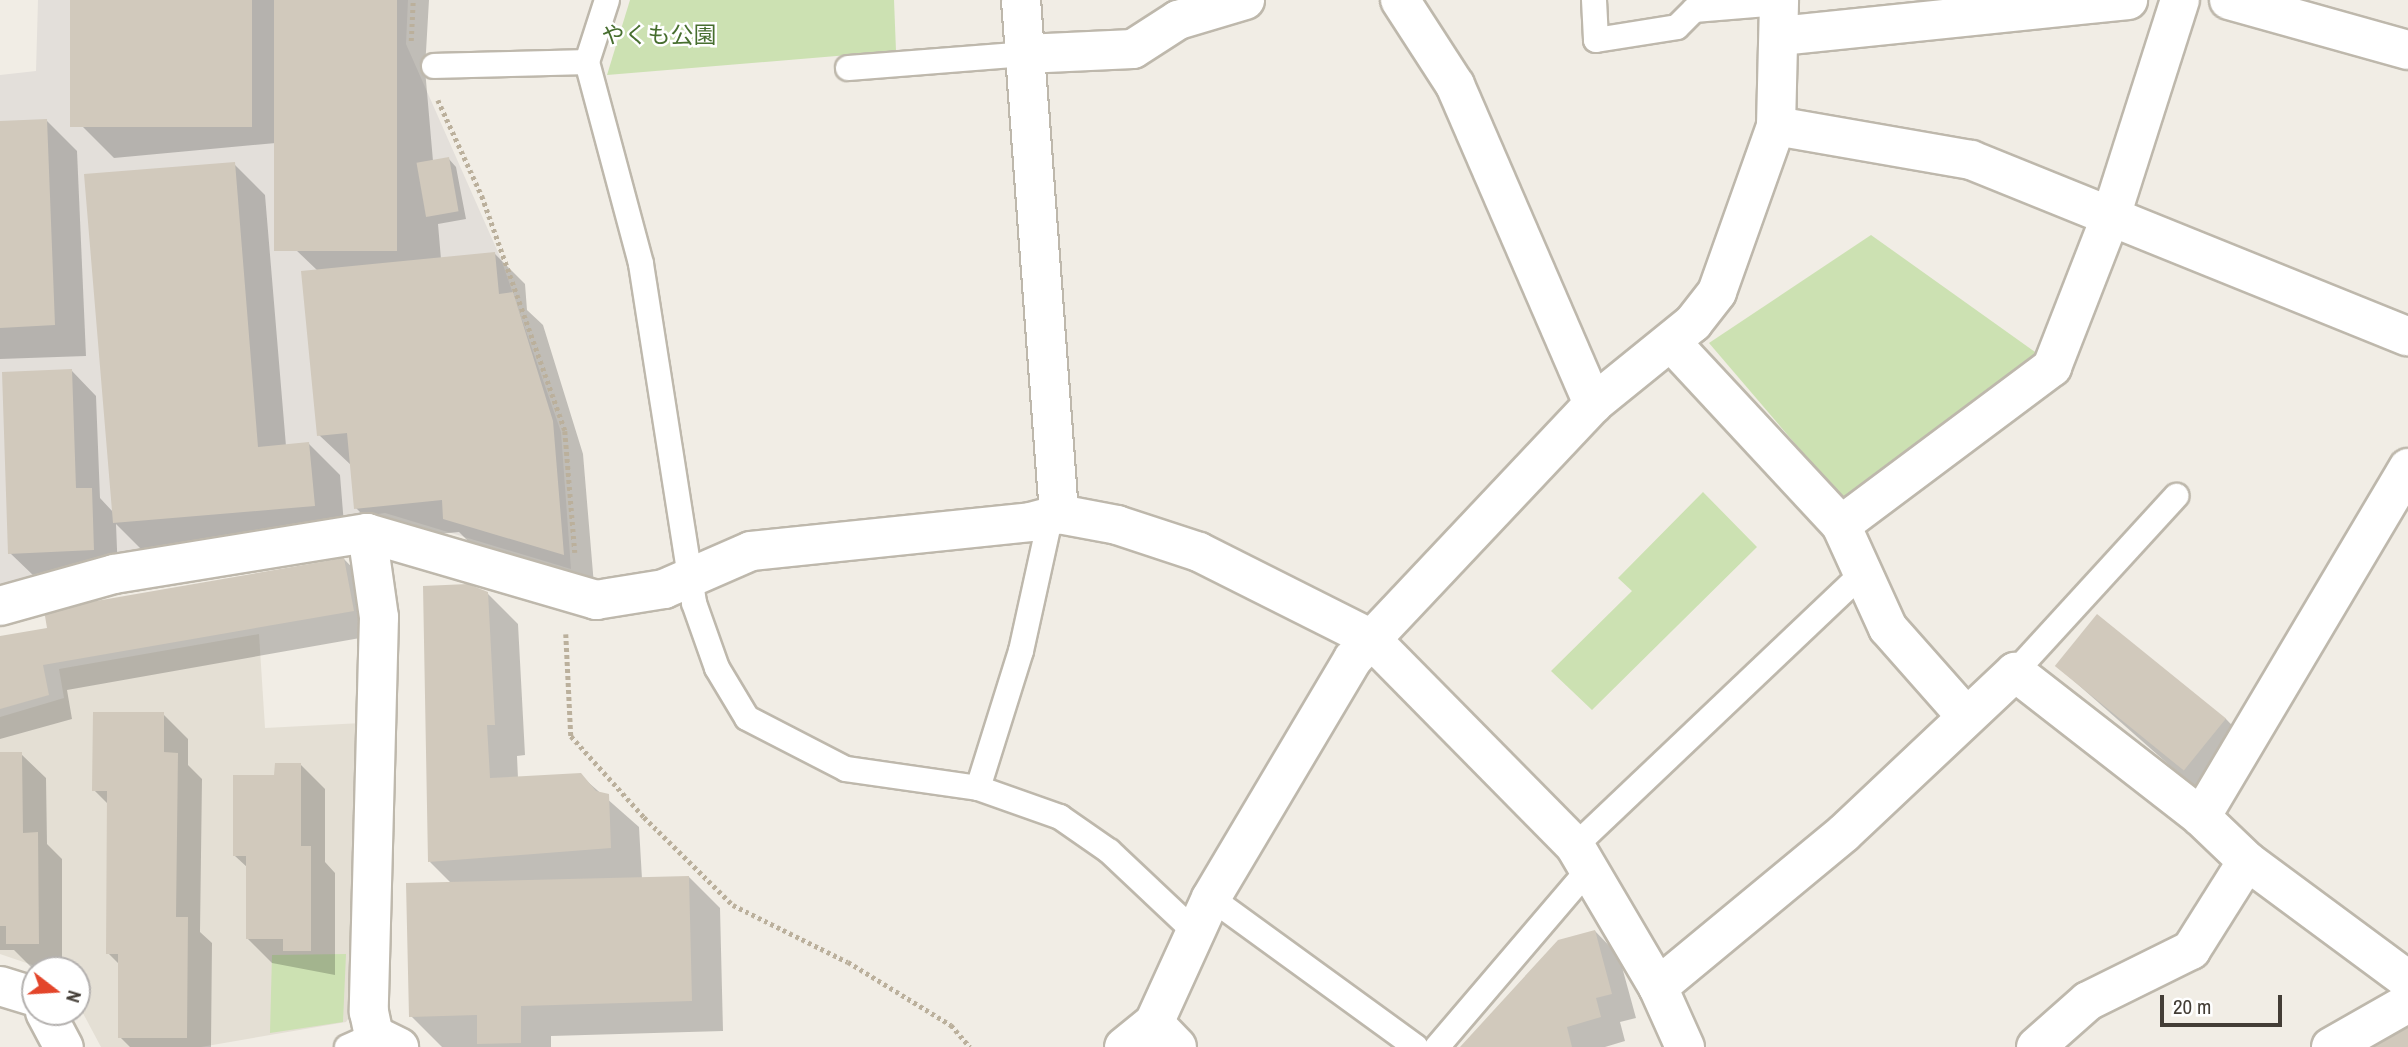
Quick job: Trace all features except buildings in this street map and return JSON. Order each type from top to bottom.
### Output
[{"type":"street","points":[[1021,0],[1055,514]]},
{"type":"street","points":[[1025,54],[1133,48],[1178,20],[1245,0]]},
{"type":"street","points":[[1400,0],[1455,85],[1593,404]]},
{"type":"street","points":[[1124,1047],[1166,1035],[1194,931],[1370,638],[1593,404],[1671,342],[1717,292],[1776,126],[1779,13],[2128,0]]},
{"type":"street","points":[[1841,526],[2052,367],[2111,216],[2180,0]]},
{"type":"street","points":[[2229,0],[2408,50]]},
{"type":"street","points":[[1776,126],[1946,152],[2408,337]]},
{"type":"street","points":[[1671,342],[1841,526],[1888,628],[1964,714]]},
{"type":"street","points":[[2201,817],[2408,468]]},
{"type":"street","points":[[0,606],[114,574],[367,533],[596,600],[664,589],[751,551],[1055,514],[1199,552],[1370,638],[1583,857],[1658,987],[1685,1047]]},
{"type":"street","points":[[367,533],[379,617],[369,1012],[373,1043]]},
{"type":"street","points":[[1658,987],[1844,833],[1964,714],[2015,672],[2201,817],[2247,861],[2408,980]]},
{"type":"street","points":[[2036,1047],[2088,1001],[2191,950],[2247,861]]},
{"type":"street","points":[[0,986],[21,993]]},
{"type":"street","points":[[2330,1047],[2408,1003]]},
{"type":"street","points":[[53,1026],[64,1047]]},
{"type":"lane","points":[[607,0],[587,62],[641,264],[692,575],[717,668],[747,718],[846,769],[978,788],[1060,817],[1109,851],[1194,931]]},
{"type":"lane","points":[[1594,0],[1596,40],[1678,27],[1694,10],[1779,13]]},
{"type":"lane","points":[[848,68],[1025,54]]},
{"type":"lane","points":[[434,66],[587,62]]},
{"type":"lane","points":[[2015,672],[2176,496]]},
{"type":"lane","points":[[978,788],[1021,651],[1055,514]]},
{"type":"lane","points":[[1437,1047],[1583,857],[1863,573]]},
{"type":"lane","points":[[1212,898],[1416,1047]]},
{"type":"path","points":[[413,0],[415,50]]},
{"type":"path","points":[[436,96],[482,196],[565,431],[571,593],[570,736],[733,905],[859,969],[951,1025],[970,1047]]},
{"type":"shaded area","points":[[38,0],[408,0],[406,44],[501,259],[561,432],[571,569],[385,513],[97,557],[0,584],[0,75],[36,71]]},
{"type":"shaded area","points":[[259,634],[265,728],[362,723],[353,1011],[346,1022],[201,1047],[101,1047],[90,1026],[91,956],[21,956],[21,961],[0,954],[0,717],[64,698],[59,669]]},
{"type":"green space","name":"やくも公園","points":[[630,0],[894,0],[896,51],[607,75]]},
{"type":"green space","points":[[1871,235],[2038,354],[1844,501],[1709,343]]},
{"type":"green space","points":[[1703,492],[1757,547],[1592,710],[1551,671],[1632,591],[1618,578]]},
{"type":"green space","points":[[346,954],[343,1022],[270,1033],[272,955]]}]
